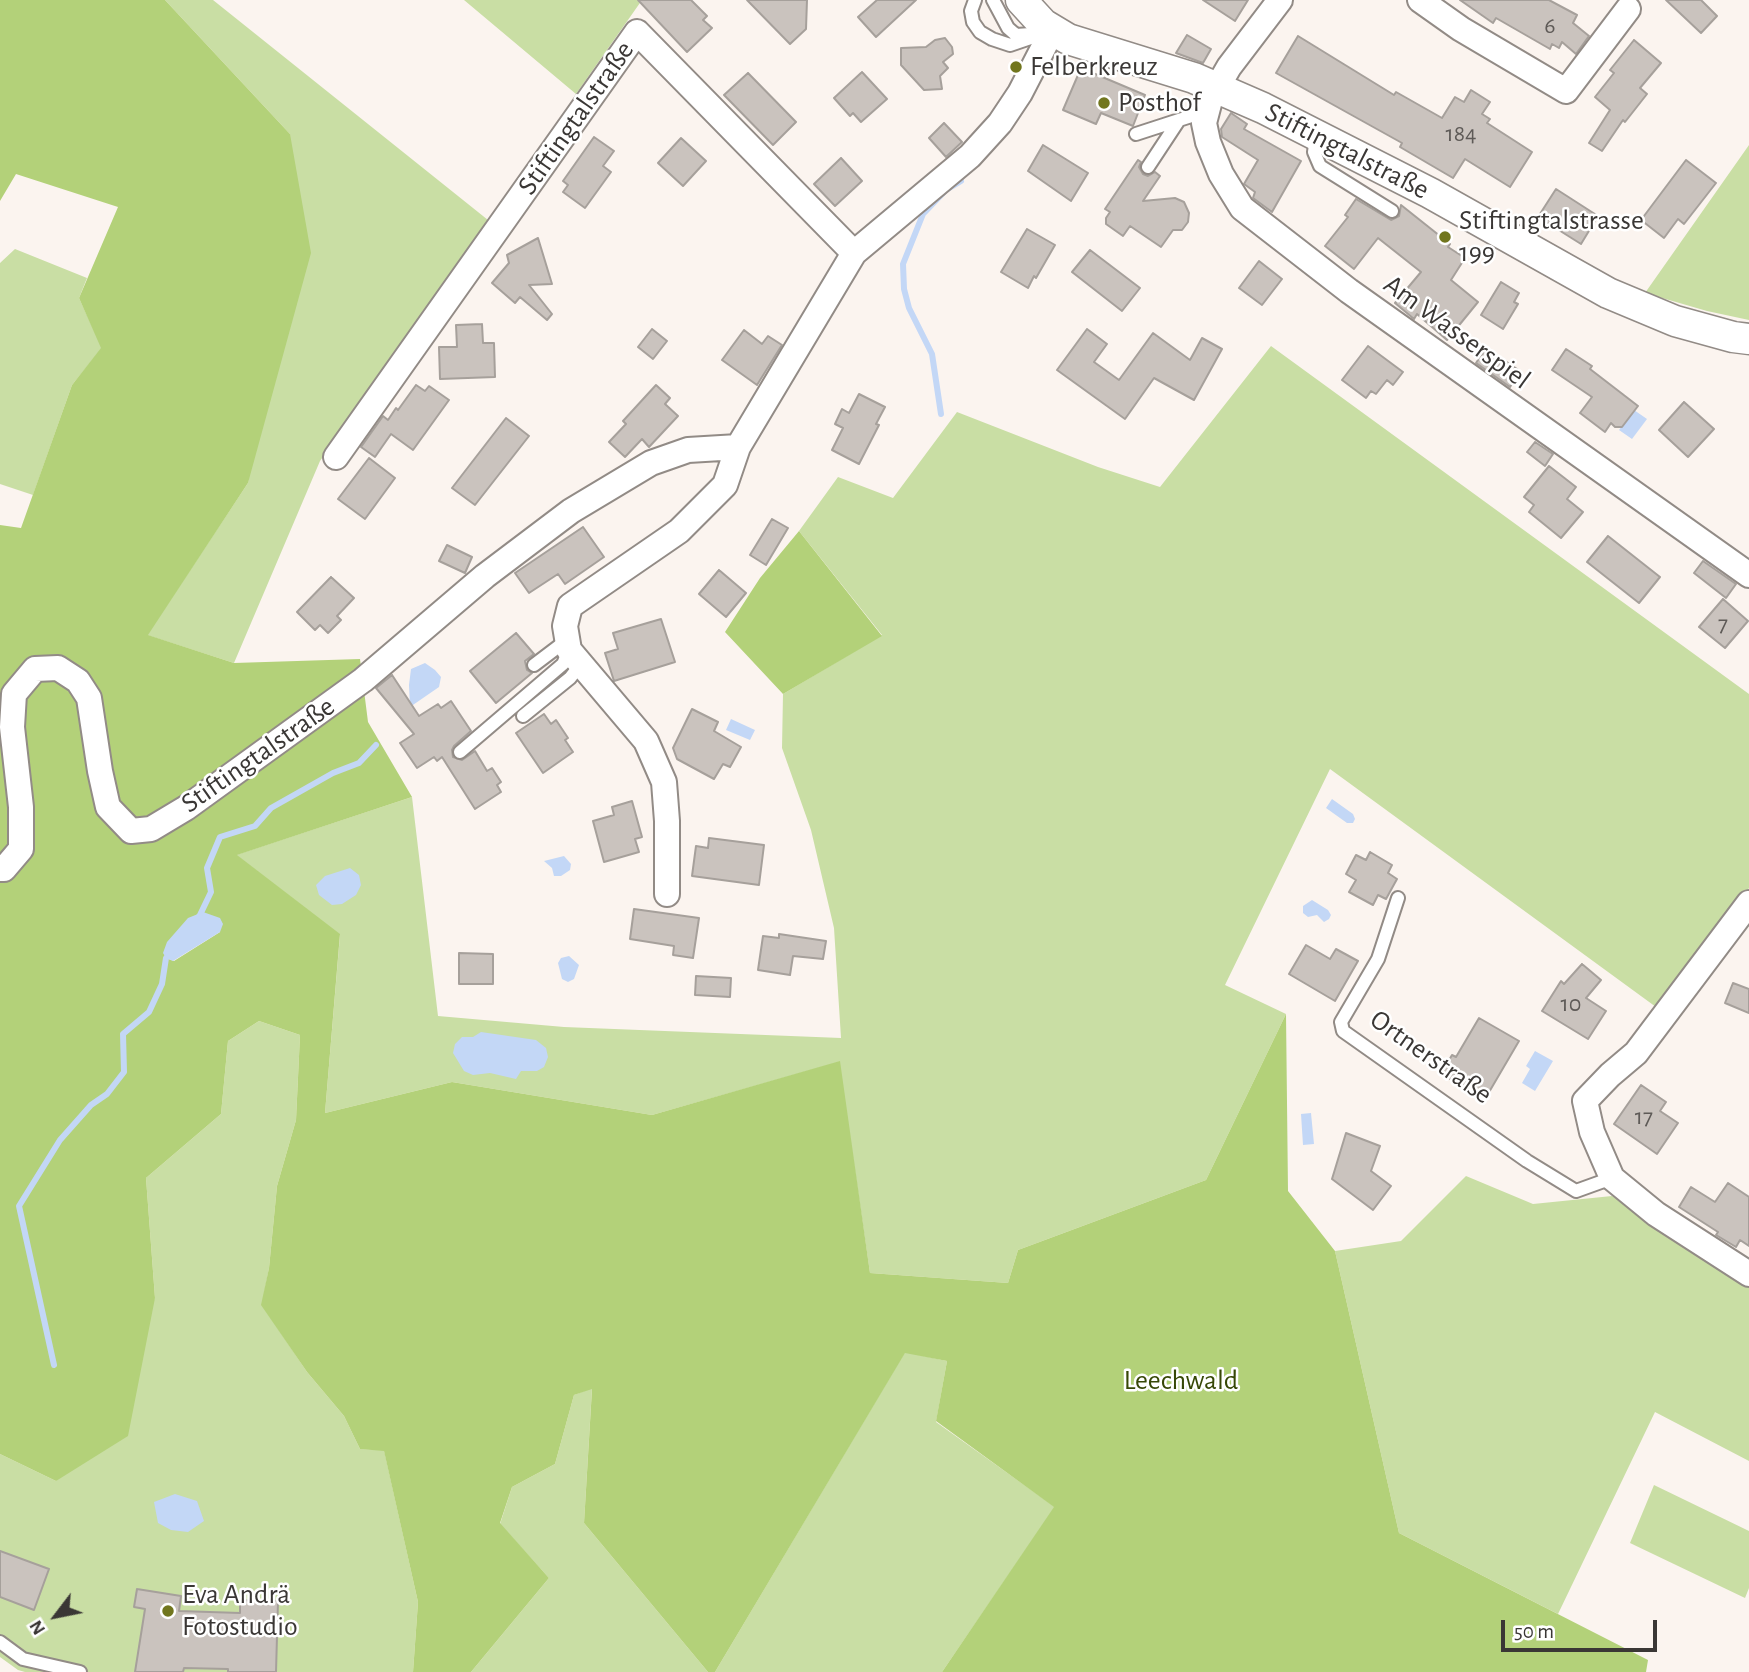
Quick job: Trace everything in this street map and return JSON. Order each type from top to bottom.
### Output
[{"type":"street","name":"Stiftingtalstraße","points":[[1021,0],[1052,31],[1073,42],[1212,99],[1316,134],[1430,193],[1608,293],[1675,321],[1749,339]]},
{"type":"street","points":[[1212,99],[1229,67],[1280,0]]},
{"type":"street","points":[[1420,0],[1461,29],[1566,91],[1628,9]]},
{"type":"street","points":[[667,894],[664,782],[646,741],[573,652],[565,626],[570,606],[679,531],[725,485],[738,447],[855,253],[970,156],[1000,123],[1020,93],[1052,31]]},
{"type":"street","name":"Stiftingtalstraße","points":[[336,457],[637,32],[855,253]]},
{"type":"street","name":"Am Wasserspiel","points":[[1212,99],[1204,123],[1208,142],[1221,174],[1242,208],[1349,292],[1749,575]]},
{"type":"street","name":"Stiftingtalstraße","points":[[0,869],[4,869],[20,849],[21,807],[12,727],[14,694],[35,669],[58,668],[79,681],[89,698],[108,807],[131,831],[152,829],[186,808],[363,680],[485,576],[571,511],[651,463],[688,450],[738,447]]},
{"type":"street","points":[[1749,903],[1636,1053],[1610,1074],[1585,1101],[1592,1132],[1612,1178],[1656,1214],[1749,1274]]},
{"type":"lane","points":[[975,0],[971,11],[973,22],[980,32],[992,39],[1010,45],[1052,31]]},
{"type":"lane","points":[[993,0],[1007,28],[1016,36],[1052,31]]},
{"type":"lane","points":[[1136,134],[1179,120],[1212,99]]},
{"type":"lane","points":[[1148,167],[1179,120]]},
{"type":"lane","points":[[1316,134],[1314,152],[1320,166],[1392,211]]},
{"type":"lane","points":[[534,665],[573,652]]},
{"type":"lane","points":[[523,716],[570,678],[573,652]]},
{"type":"lane","points":[[460,752],[563,664],[573,652]]},
{"type":"lane","name":"Ortnerstraße","points":[[1398,898],[1378,959],[1340,1021],[1343,1031],[1527,1161],[1576,1191],[1612,1178]]},
{"type":"lane","points":[[0,1642],[23,1659],[80,1672]]},
{"type":"green space","name":"Leechwald","points":[[0,0],[165,0],[290,134],[311,253],[248,483],[148,635],[234,663],[360,659],[368,722],[412,797],[237,855],[340,934],[325,1113],[452,1082],[652,1115],[840,1061],[870,1273],[1008,1283],[1018,1250],[1206,1180],[1286,1014],[1288,1191],[1335,1251],[1399,1533],[1648,1660],[1646,1672],[942,1672],[1054,1507],[936,1421],[947,1361],[905,1353],[715,1672],[708,1672],[584,1523],[592,1389],[574,1395],[555,1464],[512,1487],[500,1523],[549,1578],[471,1672],[413,1672],[418,1602],[384,1451],[360,1449],[344,1416],[307,1372],[261,1305],[269,1268],[277,1186],[296,1120],[300,1035],[259,1021],[228,1041],[221,1114],[146,1178],[155,1298],[128,1436],[56,1481],[0,1454],[0,525],[21,528],[72,385],[101,348],[79,298],[118,207],[16,174],[0,201]],"holes":[[[201,914],[220,932],[174,961],[166,958],[196,915]]]},
{"type":"green space","points":[[165,0],[213,0],[488,220],[320,461],[234,663],[147,635],[248,483],[290,134]]},
{"type":"green space","points":[[464,0],[642,0],[576,94]]},
{"type":"green space","points":[[1749,145],[1749,320],[1645,293]]},
{"type":"green space","points":[[15,249],[87,278],[79,298],[102,348],[72,385],[33,495],[0,484],[0,263]]},
{"type":"green space","points":[[1271,346],[1749,694],[1749,888],[1656,1007],[1330,769],[1225,985],[1286,1014],[1206,1180],[1018,1250],[1008,1283],[870,1273],[839,1062],[652,1115],[452,1082],[325,1113],[340,935],[236,855],[412,797],[438,1016],[564,1027],[841,1038],[834,928],[811,830],[782,748],[783,694],[882,635],[799,531],[838,477],[893,498],[957,412],[1098,467],[1160,487]]},
{"type":"green space","points":[[799,531],[882,636],[783,694],[725,632],[760,578]]},
{"type":"green space","points":[[259,1021],[300,1035],[296,1120],[277,1186],[269,1268],[262,1305],[307,1372],[344,1416],[360,1449],[384,1450],[418,1602],[413,1672],[18,1670],[0,1657],[0,1454],[56,1481],[155,1298],[146,1178],[221,1114],[228,1041]]},
{"type":"green space","points":[[1466,1176],[1533,1204],[1612,1196],[1749,1282],[1749,1461],[1655,1412],[1558,1614],[1399,1533],[1335,1251],[1401,1241]]},
{"type":"green space","points":[[905,1352],[947,1361],[936,1422],[1055,1507],[942,1672],[715,1672]]},
{"type":"green space","points":[[592,1388],[584,1523],[708,1672],[471,1672],[549,1578],[500,1524],[512,1487],[555,1464],[574,1395]]},
{"type":"green space","points":[[1654,1485],[1749,1531],[1749,1588],[1745,1598],[1630,1543]]},
{"type":"water","points":[[1634,410],[1647,419],[1632,439],[1619,430]]},
{"type":"water","points":[[425,663],[441,677],[439,687],[410,707],[411,669]]},
{"type":"water","points":[[731,719],[755,730],[750,740],[726,730]]},
{"type":"water","points":[[1332,799],[1353,814],[1353,823],[1347,823],[1326,808]]},
{"type":"water","points":[[564,856],[571,864],[570,870],[561,876],[554,876],[552,868],[544,861]]},
{"type":"water","points":[[350,868],[359,875],[361,885],[356,895],[342,904],[332,905],[319,895],[316,885],[325,876]]},
{"type":"water","points":[[1312,900],[1328,910],[1331,915],[1329,919],[1324,922],[1317,915],[1308,917],[1303,913],[1303,906]]},
{"type":"water","points":[[203,912],[220,918],[223,924],[220,932],[173,961],[166,958],[163,953],[167,942],[188,918]]},
{"type":"water","points":[[569,956],[579,965],[574,979],[568,982],[562,979],[558,963],[561,958]]},
{"type":"water","points":[[481,1032],[536,1040],[546,1048],[548,1057],[544,1067],[537,1071],[521,1071],[516,1079],[490,1073],[473,1075],[464,1071],[453,1053],[455,1044],[462,1037],[473,1037]]},
{"type":"water","points":[[1535,1051],[1553,1061],[1535,1091],[1522,1083],[1530,1069],[1526,1066]]},
{"type":"water","points":[[1311,1113],[1314,1144],[1303,1145],[1301,1114]]},
{"type":"water","points":[[175,1494],[197,1501],[204,1521],[188,1532],[171,1530],[158,1523],[154,1502]]},
{"type":"building","points":[[638,0],[691,0],[707,16],[703,20],[712,28],[687,52]]},
{"type":"building","points":[[747,0],[807,0],[806,29],[790,44]]},
{"type":"building","points":[[877,0],[916,0],[876,37],[858,17]]},
{"type":"building","points":[[1203,0],[1248,0],[1235,21]]},
{"type":"building","points":[[1460,0],[1549,0],[1577,15],[1573,23],[1589,36],[1576,54],[1562,42],[1559,48],[1552,44],[1550,49],[1496,18],[1493,23]]},
{"type":"building","points":[[1666,0],[1701,0],[1717,16],[1701,33]]},
{"type":"building","points":[[1187,35],[1211,49],[1203,63],[1176,53]]},
{"type":"building","points":[[1298,36],[1394,95],[1396,92],[1442,118],[1455,97],[1464,102],[1471,90],[1490,102],[1482,114],[1490,119],[1487,123],[1532,152],[1510,187],[1465,159],[1453,178],[1400,147],[1402,143],[1276,73]]},
{"type":"building","points":[[945,38],[952,47],[953,54],[943,62],[948,68],[940,76],[942,89],[924,90],[901,65],[901,48],[926,47],[935,40]]},
{"type":"building","points":[[1634,40],[1661,63],[1640,88],[1647,94],[1625,122],[1623,120],[1602,151],[1589,143],[1610,110],[1595,97],[1614,73],[1610,70]]},
{"type":"building","name":"Posthof","points":[[1081,68],[1145,95],[1133,126],[1101,113],[1096,124],[1063,110]]},
{"type":"building","points":[[862,72],[887,99],[861,122],[853,113],[850,116],[834,98]]},
{"type":"building","points":[[748,73],[796,122],[773,145],[724,95]]},
{"type":"building","points":[[1231,113],[1247,124],[1244,129],[1301,161],[1272,212],[1253,198],[1255,192],[1244,184],[1258,160],[1222,137],[1221,129]]},
{"type":"building","points":[[944,123],[962,142],[946,157],[929,138]]},
{"type":"building","points":[[594,137],[614,151],[603,166],[611,172],[585,208],[563,192],[568,185],[563,181]]},
{"type":"building","points":[[681,138],[706,161],[683,186],[658,163]]},
{"type":"building","points":[[1043,145],[1088,173],[1071,201],[1028,171]]},
{"type":"building","points":[[841,158],[862,181],[835,206],[814,184]]},
{"type":"building","points":[[1138,160],[1141,162],[1139,167],[1143,174],[1148,176],[1155,172],[1160,176],[1143,201],[1175,198],[1184,202],[1189,213],[1188,222],[1182,230],[1173,230],[1161,247],[1130,226],[1123,236],[1106,224],[1110,212],[1105,209]]},
{"type":"building","points":[[1686,160],[1716,183],[1684,224],[1678,219],[1664,238],[1641,220]]},
{"type":"building","points":[[1556,189],[1598,216],[1581,244],[1538,217]]},
{"type":"building","points":[[1356,199],[1391,220],[1399,216],[1401,205],[1450,244],[1448,247],[1465,258],[1451,280],[1478,302],[1447,340],[1417,314],[1414,319],[1395,303],[1421,272],[1378,238],[1354,269],[1325,246],[1348,217],[1345,215]]},
{"type":"building","points":[[1027,229],[1055,245],[1028,288],[1001,272]]},
{"type":"building","points":[[538,238],[552,284],[529,285],[552,314],[547,320],[520,297],[515,303],[492,283],[509,263],[507,255]]},
{"type":"building","points":[[1090,250],[1140,288],[1122,311],[1072,272]]},
{"type":"building","points":[[1259,261],[1282,279],[1262,305],[1239,288]]},
{"type":"building","points":[[1501,282],[1519,293],[1514,302],[1518,304],[1503,329],[1481,315]]},
{"type":"building","points":[[482,324],[483,343],[494,343],[495,377],[440,379],[439,347],[457,347],[456,325]]},
{"type":"building","points":[[652,329],[667,341],[653,359],[638,347]]},
{"type":"building","points":[[1087,329],[1107,344],[1094,362],[1119,380],[1153,333],[1190,360],[1202,338],[1222,349],[1194,400],[1154,378],[1125,419],[1057,370]]},
{"type":"building","points":[[744,330],[762,344],[768,336],[782,345],[757,385],[722,360]]},
{"type":"building","points":[[1368,346],[1403,372],[1393,385],[1387,380],[1376,394],[1371,391],[1366,398],[1342,380]]},
{"type":"building","points":[[1486,348],[1520,371],[1510,387],[1476,363]]},
{"type":"building","points":[[1566,349],[1592,366],[1590,369],[1638,406],[1622,427],[1615,427],[1611,423],[1605,432],[1580,413],[1592,397],[1552,370]]},
{"type":"building","points":[[416,385],[425,391],[429,386],[449,400],[413,450],[391,434],[375,457],[361,447],[383,416],[388,420]]},
{"type":"building","points":[[656,385],[670,398],[665,404],[678,416],[649,447],[642,439],[625,457],[609,442],[626,424],[623,421]]},
{"type":"building","points":[[859,394],[885,407],[859,464],[832,450],[843,428],[835,424],[842,409],[849,413]]},
{"type":"building","points":[[1684,402],[1714,429],[1688,457],[1659,430]]},
{"type":"building","points":[[506,418],[529,436],[475,505],[452,488]]},
{"type":"building","points":[[1535,442],[1553,454],[1545,466],[1527,452]]},
{"type":"building","points":[[369,458],[395,478],[365,519],[338,499]]},
{"type":"building","points":[[1549,466],[1576,487],[1567,499],[1583,512],[1561,538],[1529,512],[1534,505],[1524,497]]},
{"type":"building","points":[[772,519],[788,528],[766,565],[750,555]]},
{"type":"building","points":[[583,527],[604,557],[565,584],[558,574],[529,593],[515,573]]},
{"type":"building","points":[[1608,536],[1660,577],[1639,603],[1587,562]]},
{"type":"building","points":[[447,545],[472,557],[465,573],[439,561]]},
{"type":"building","points":[[1703,561],[1736,584],[1726,598],[1694,573]]},
{"type":"building","points":[[719,570],[746,593],[726,617],[699,594]]},
{"type":"building","points":[[331,577],[354,598],[337,616],[341,620],[328,633],[320,625],[315,630],[297,612]]},
{"type":"building","points":[[1723,599],[1748,621],[1725,648],[1699,627]]},
{"type":"building","points":[[661,619],[675,662],[614,681],[605,653],[618,649],[613,633]]},
{"type":"building","points":[[516,633],[534,654],[525,661],[527,670],[532,673],[496,703],[470,671]]},
{"type":"building","points":[[392,675],[419,716],[438,704],[441,708],[451,701],[471,731],[454,746],[453,757],[462,760],[475,751],[487,771],[492,768],[501,782],[497,785],[501,792],[475,809],[442,757],[437,761],[434,757],[417,768],[400,743],[414,734],[376,688]]},
{"type":"building","points":[[692,709],[718,722],[714,731],[741,747],[730,767],[723,764],[714,779],[677,759],[673,748]]},
{"type":"building","points":[[544,714],[551,724],[556,720],[568,738],[565,740],[573,752],[543,773],[516,733]]},
{"type":"building","points":[[632,801],[642,837],[635,839],[639,852],[604,862],[593,821],[614,815],[612,807]]},
{"type":"building","points":[[709,838],[764,845],[759,885],[692,876],[696,846],[708,848]]},
{"type":"building","points":[[1370,852],[1392,865],[1388,873],[1397,879],[1386,899],[1378,895],[1373,905],[1349,892],[1356,880],[1346,874],[1356,855],[1366,860]]},
{"type":"building","points":[[634,909],[699,918],[693,958],[673,955],[674,946],[630,939]]},
{"type":"building","points":[[779,934],[826,941],[823,959],[793,956],[790,975],[758,970],[763,936],[779,938]]},
{"type":"building","points":[[1306,945],[1330,959],[1336,949],[1358,961],[1335,1001],[1289,974]]},
{"type":"building","points":[[459,953],[493,954],[493,984],[459,984]]},
{"type":"building","points":[[1582,964],[1601,980],[1586,998],[1606,1011],[1588,1039],[1542,1011],[1561,981],[1564,984]]},
{"type":"building","points":[[696,976],[731,978],[730,997],[695,995]]},
{"type":"building","points":[[1733,983],[1749,989],[1749,1013],[1725,1003]]},
{"type":"building","points":[[1479,1018],[1519,1041],[1485,1099],[1441,1074],[1452,1055],[1456,1057]]},
{"type":"building","points":[[1641,1085],[1666,1102],[1660,1111],[1678,1123],[1657,1154],[1614,1124]]},
{"type":"building","points":[[1346,1133],[1380,1146],[1371,1171],[1391,1186],[1373,1210],[1332,1179]]},
{"type":"building","points":[[1728,1183],[1749,1197],[1749,1246],[1740,1240],[1736,1247],[1679,1207],[1691,1187],[1715,1202]]},
{"type":"building","points":[[0,1551],[49,1569],[34,1610],[0,1597]]},
{"type":"building","points":[[137,1589],[181,1596],[179,1611],[240,1613],[240,1600],[278,1601],[276,1672],[184,1668],[183,1672],[135,1672],[145,1609],[134,1607]]},
{"type":"waterway","points":[[941,414],[932,354],[909,308],[904,289],[903,264],[923,214],[946,190],[961,181]]},
{"type":"waterway","points":[[199,917],[211,892],[207,868],[220,837],[255,826],[271,808],[333,773],[359,763],[376,745]]},
{"type":"waterway","points":[[54,1365],[19,1206],[60,1140],[91,1105],[107,1094],[124,1072],[123,1034],[149,1012],[162,984],[166,958],[170,953]]},
{"type":"place","name":"Felberkreuz","points":[[1016,67]]},
{"type":"place","name":"Posthof","points":[[1104,103]]},
{"type":"place","name":"Stiftingtalstrasse 199","points":[[1445,237]]},
{"type":"place","name":"Eva Andrä Fotostudio","points":[[168,1611]]}]
